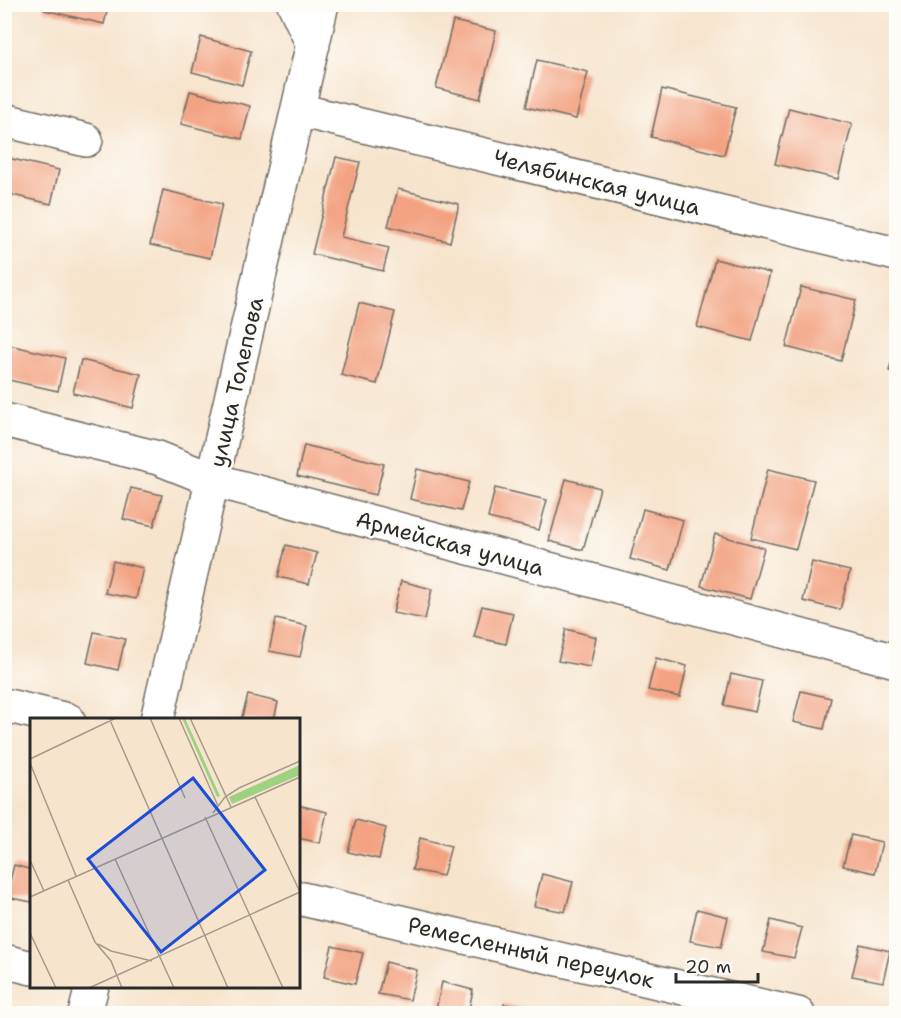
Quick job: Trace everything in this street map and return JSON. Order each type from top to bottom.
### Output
[{"type":"street","points":[[294,4],[313,45]]},
{"type":"street","name":"улица Толепова","points":[[157,718],[322,4]]},
{"type":"street","name":"Челябинская улица","points":[[298,110],[897,254]]},
{"type":"street","points":[[4,120],[86,140]]},
{"type":"street","name":"Армейская улица","points":[[4,420],[158,458],[213,480],[897,661]]},
{"type":"street","points":[[4,705],[59,718]]},
{"type":"street","name":"Ремесленный переулок","points":[[300,898],[798,1014]]},
{"type":"street","points":[[4,961],[30,968]]},
{"type":"street","points":[[85,1014],[92,988]]},
{"type":"building","points":[[45,4],[109,4],[104,24],[44,10]]},
{"type":"building","points":[[453,21],[496,31],[480,99],[436,88]]},
{"type":"building","points":[[201,37],[251,51],[242,85],[192,72]]},
{"type":"building","points":[[537,60],[588,72],[576,119],[526,107]]},
{"type":"building","points":[[662,89],[736,107],[724,155],[651,137]]},
{"type":"building","points":[[190,91],[250,106],[242,139],[181,124]]},
{"type":"building","points":[[789,108],[852,124],[838,179],[775,164]]},
{"type":"building","points":[[4,157],[59,170],[51,204],[4,193]]},
{"type":"building","points":[[336,157],[360,162],[341,237],[389,248],[383,271],[312,254]]},
{"type":"building","points":[[398,189],[459,204],[450,242],[388,226]]},
{"type":"building","points":[[163,190],[222,204],[210,258],[150,245]]},
{"type":"building","points":[[715,259],[770,273],[752,341],[697,327]]},
{"type":"building","points":[[801,287],[856,300],[841,361],[786,347]]},
{"type":"building","points":[[359,303],[395,312],[377,384],[341,375]]},
{"type":"building","points":[[896,342],[896,373],[889,371]]},
{"type":"building","points":[[5,344],[65,358],[58,391],[4,379]]},
{"type":"building","points":[[81,360],[141,374],[133,408],[73,393]]},
{"type":"building","points":[[304,445],[384,464],[376,495],[297,476]]},
{"type":"building","points":[[417,469],[469,482],[461,511],[410,499]]},
{"type":"building","points":[[768,469],[814,480],[796,549],[751,538]]},
{"type":"building","points":[[566,479],[600,488],[583,550],[549,541]]},
{"type":"building","points":[[131,488],[162,495],[154,526],[123,519]]},
{"type":"building","points":[[495,488],[547,500],[539,530],[488,518]]},
{"type":"building","points":[[643,509],[683,520],[670,570],[630,559]]},
{"type":"building","points":[[715,534],[764,548],[750,599],[701,586]]},
{"type":"building","points":[[286,545],[317,553],[309,584],[278,577]]},
{"type":"building","points":[[113,561],[143,568],[136,599],[105,593]]},
{"type":"building","points":[[812,562],[850,571],[840,610],[803,601]]},
{"type":"building","points":[[401,581],[432,589],[425,619],[393,613]]},
{"type":"building","points":[[482,606],[513,613],[506,644],[474,637]]},
{"type":"building","points":[[276,619],[307,626],[300,657],[269,651]]},
{"type":"building","points":[[566,629],[596,637],[590,667],[558,661]]},
{"type":"building","points":[[94,632],[125,639],[118,670],[87,663]]},
{"type":"building","points":[[656,658],[687,666],[680,697],[648,690]]},
{"type":"building","points":[[731,674],[762,681],[755,712],[724,705]]},
{"type":"building","points":[[801,691],[831,698],[824,729],[793,722]]},
{"type":"building","points":[[248,695],[278,702],[274,718],[242,718]]},
{"type":"building","points":[[300,805],[327,812],[320,843],[300,838]]},
{"type":"building","points":[[356,820],[386,828],[379,859],[348,852]]},
{"type":"building","points":[[851,835],[882,842],[875,873],[843,866]]},
{"type":"building","points":[[420,838],[451,846],[443,876],[412,870]]},
{"type":"building","points":[[14,865],[30,869],[30,902],[6,897]]},
{"type":"building","points":[[542,874],[573,882],[565,912],[534,906]]},
{"type":"building","points":[[697,909],[728,917],[721,947],[690,941]]},
{"type":"building","points":[[771,920],[802,928],[794,958],[763,952]]},
{"type":"building","points":[[860,944],[890,951],[883,982],[852,976]]},
{"type":"building","points":[[332,946],[363,953],[355,984],[324,977]]},
{"type":"building","points":[[386,962],[417,970],[410,1000],[378,994]]},
{"type":"building","points":[[442,982],[473,990],[468,1014],[435,1014]]},
{"type":"building","points":[[504,1004],[534,1011],[534,1014],[501,1014]]}]
